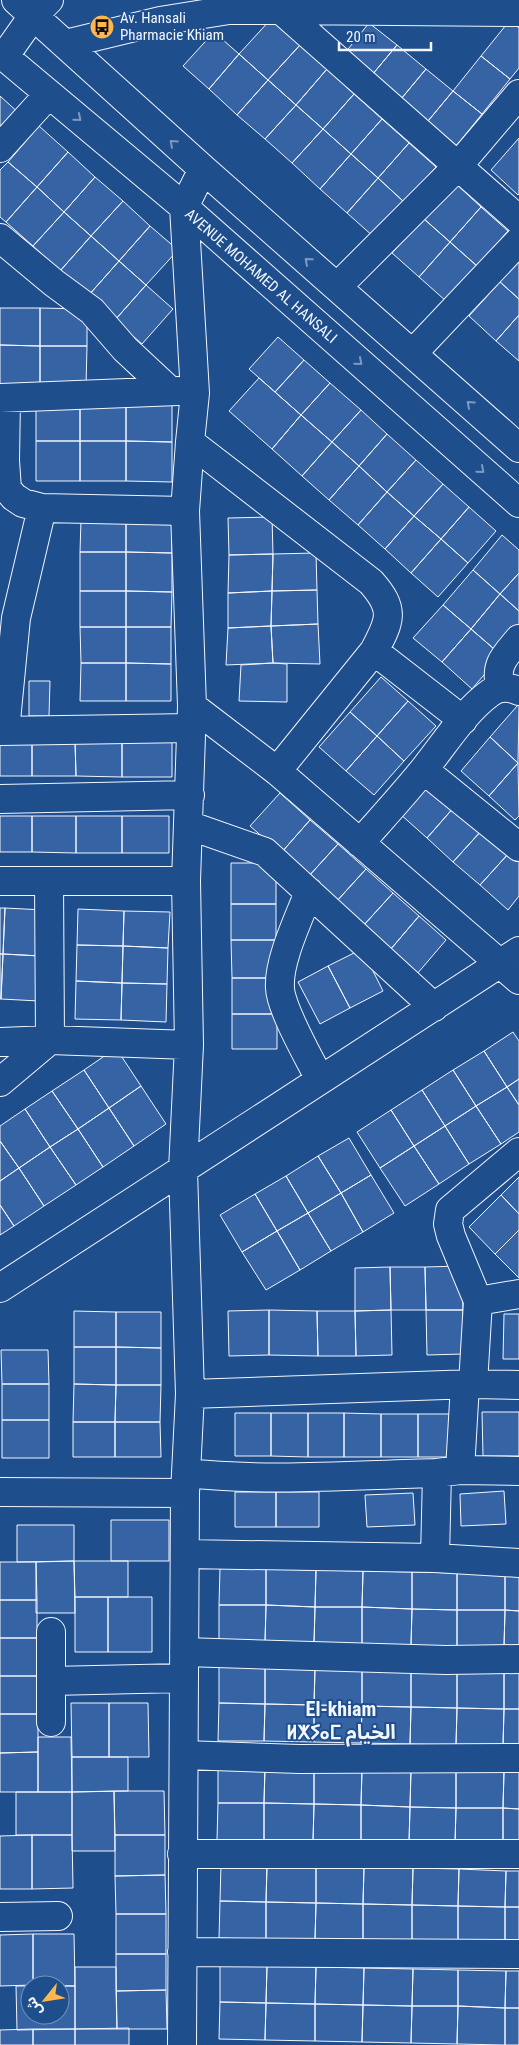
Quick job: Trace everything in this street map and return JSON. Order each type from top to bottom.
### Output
[{"type":"street","points":[[2,55],[33,5],[65,44],[202,170],[338,287],[519,448]]},
{"type":"street","points":[[65,44],[160,22],[229,10],[281,10],[317,5],[519,12]]},
{"type":"street","points":[[281,10],[519,220]]},
{"type":"street","name":"AVENUE MOHAMED AL HANSALI","points":[[2,55],[184,208],[519,503]]},
{"type":"street","points":[[0,148],[49,94]]},
{"type":"street","points":[[338,287],[458,166],[519,94]]},
{"type":"street","points":[[182,2045],[185,1483],[190,1394],[183,1170],[189,1044],[186,881],[191,717],[185,511],[190,442],[182,391],[184,208],[202,170]]},
{"type":"street","points":[[0,238],[54,283],[92,311],[125,349],[182,391]]},
{"type":"street","points":[[413,353],[519,241]]},
{"type":"street","points":[[182,391],[3,398],[7,489],[23,503],[42,508],[185,511]]},
{"type":"street","points":[[190,442],[371,582],[379,591],[389,611],[389,619],[374,651],[277,771]]},
{"type":"street","points":[[0,1288],[434,1007],[513,965],[360,842],[277,771],[191,717],[2,731],[16,618],[42,508]]},
{"type":"street","points":[[510,690],[498,677],[501,661],[519,639]]},
{"type":"street","points":[[374,651],[462,720]]},
{"type":"street","points":[[360,842],[424,770],[462,720],[490,693],[510,690]]},
{"type":"street","points":[[424,770],[519,847]]},
{"type":"street","points":[[0,799],[190,795]]},
{"type":"street","points":[[188,825],[265,852],[434,1007]]},
{"type":"street","points":[[0,880],[186,881]]},
{"type":"street","points":[[49,881],[50,1040]]},
{"type":"street","points":[[309,892],[290,941],[280,981],[280,991],[286,1009],[320,1080]]},
{"type":"street","points":[[0,1042],[50,1040],[189,1044]]},
{"type":"street","points":[[0,1082],[50,1040]]},
{"type":"street","points":[[435,1558],[448,1472],[469,1384],[478,1301],[451,1236],[448,1224],[450,1210],[519,1152]]},
{"type":"street","points":[[478,1301],[519,1294]]},
{"type":"street","points":[[190,1394],[469,1384],[519,1385]]},
{"type":"street","points":[[0,1492],[263,1478],[519,1471]]},
{"type":"street","points":[[186,1554],[435,1558],[519,1562]]},
{"type":"street","points":[[51,1632],[51,1722]]},
{"type":"street","points":[[51,1681],[184,1665],[519,1659]]},
{"type":"street","points":[[184,1754],[300,1759],[519,1758]]},
{"type":"street","points":[[182,1854],[519,1854]]},
{"type":"street","points":[[0,1917],[58,1916]]},
{"type":"street","points":[[182,1952],[406,1955],[519,1954]]},
{"type":"building","points":[[271,19],[300,45],[268,80],[239,54]]},
{"type":"building","points":[[510,20],[519,28],[519,68],[510,79],[481,56]]},
{"type":"building","points":[[369,23],[397,45],[367,81],[340,59]]},
{"type":"building","points":[[214,32],[239,54],[209,89],[183,66]]},
{"type":"building","points":[[300,45],[327,69],[296,105],[268,80]]},
{"type":"building","points":[[397,45],[426,69],[396,105],[367,81]]},
{"type":"building","points":[[239,54],[268,80],[237,115],[209,89]]},
{"type":"building","points":[[481,56],[510,79],[482,114],[453,91]]},
{"type":"building","points":[[327,69],[354,94],[323,129],[296,105]]},
{"type":"building","points":[[426,69],[453,91],[423,127],[396,105]]},
{"type":"building","points":[[268,80],[296,105],[265,139],[237,115]]},
{"type":"building","points":[[453,91],[482,114],[452,151],[423,127]]},
{"type":"building","points":[[354,94],[382,119],[351,154],[323,129]]},
{"type":"building","points":[[0,96],[21,115],[0,139]]},
{"type":"building","points":[[296,105],[323,129],[292,163],[265,139]]},
{"type":"building","points":[[382,119],[409,143],[378,178],[351,154]]},
{"type":"building","points":[[39,126],[68,152],[37,187],[8,162]]},
{"type":"building","points":[[323,129],[351,154],[320,189],[292,163]]},
{"type":"building","points":[[519,138],[519,194],[518,195],[491,170]]},
{"type":"building","points":[[409,143],[436,167],[404,202],[378,178]]},
{"type":"building","points":[[68,152],[95,177],[64,212],[37,187]]},
{"type":"building","points":[[351,154],[378,178],[347,213],[320,189]]},
{"type":"building","points":[[8,162],[37,187],[6,222],[0,217],[0,170]]},
{"type":"building","points":[[95,177],[123,201],[91,236],[64,212]]},
{"type":"building","points":[[378,178],[404,202],[374,237],[347,213]]},
{"type":"building","points":[[454,182],[481,207],[450,242],[423,218]]},
{"type":"building","points":[[37,187],[64,212],[33,246],[6,222]]},
{"type":"building","points":[[123,201],[150,226],[119,261],[91,236]]},
{"type":"building","points":[[481,207],[508,231],[477,266],[450,242]]},
{"type":"building","points":[[64,212],[91,236],[60,271],[33,246]]},
{"type":"building","points":[[423,218],[450,242],[419,277],[392,253]]},
{"type":"building","points":[[150,226],[178,250],[146,285],[119,261]]},
{"type":"building","points":[[91,236],[119,261],[88,296],[60,271]]},
{"type":"building","points":[[450,242],[477,266],[446,301],[419,277]]},
{"type":"building","points":[[119,261],[146,285],[115,320],[88,296]]},
{"type":"building","points":[[519,261],[519,299],[500,282]]},
{"type":"building","points":[[500,282],[519,299],[519,315],[496,341],[469,316]]},
{"type":"building","points":[[146,285],[173,309],[142,344],[115,320]]},
{"type":"building","points":[[0,308],[40,308],[40,346],[0,345]]},
{"type":"building","points":[[40,308],[87,309],[87,346],[40,346]]},
{"type":"building","points":[[519,315],[519,361],[496,341]]},
{"type":"building","points":[[278,337],[304,360],[275,392],[249,369]]},
{"type":"building","points":[[0,345],[40,346],[40,386],[0,386]]},
{"type":"building","points":[[40,346],[87,346],[86,387],[40,386]]},
{"type":"building","points":[[304,360],[330,383],[301,415],[275,392]]},
{"type":"building","points":[[259,378],[301,415],[272,449],[229,411]]},
{"type":"building","points":[[330,383],[361,410],[332,442],[301,415]]},
{"type":"building","points":[[36,403],[80,404],[80,441],[36,441]]},
{"type":"building","points":[[80,404],[126,404],[126,441],[80,441]]},
{"type":"building","points":[[126,404],[172,404],[172,442],[126,441]]},
{"type":"building","points":[[361,410],[387,434],[359,466],[332,442]]},
{"type":"building","points":[[301,415],[332,442],[302,476],[272,449]]},
{"type":"building","points":[[387,434],[416,460],[387,492],[359,466]]},
{"type":"building","points":[[36,441],[80,441],[80,481],[36,481]]},
{"type":"building","points":[[80,441],[126,441],[126,481],[80,481]]},
{"type":"building","points":[[126,441],[172,442],[172,482],[126,481]]},
{"type":"building","points":[[332,442],[359,466],[329,500],[302,476]]},
{"type":"building","points":[[416,460],[443,484],[414,516],[387,492]]},
{"type":"building","points":[[359,466],[387,492],[358,525],[329,500]]},
{"type":"building","points":[[443,484],[469,507],[441,539],[414,516]]},
{"type":"building","points":[[387,492],[414,516],[385,549],[358,525]]},
{"type":"building","points":[[469,507],[496,531],[468,563],[441,539]]},
{"type":"building","points":[[414,516],[441,539],[411,573],[385,549]]},
{"type":"building","points":[[272,517],[273,554],[229,555],[228,518]]},
{"type":"building","points":[[81,520],[126,520],[126,552],[80,552]]},
{"type":"building","points":[[126,520],[172,520],[172,553],[126,552]]},
{"type":"building","points":[[502,535],[519,550],[519,573],[500,594],[473,570]]},
{"type":"building","points":[[441,539],[468,563],[438,597],[411,573]]},
{"type":"building","points":[[80,552],[126,552],[126,591],[80,591]]},
{"type":"building","points":[[126,552],[172,553],[172,592],[126,591]]},
{"type":"building","points":[[316,553],[317,590],[272,591],[273,554]]},
{"type":"building","points":[[273,554],[272,591],[228,593],[229,555]]},
{"type":"building","points":[[473,570],[500,594],[471,629],[443,605]]},
{"type":"building","points":[[519,573],[519,611],[500,594]]},
{"type":"building","points":[[317,590],[318,624],[271,626],[272,591]]},
{"type":"building","points":[[80,591],[126,591],[126,627],[80,627]]},
{"type":"building","points":[[126,591],[172,592],[171,627],[126,627]]},
{"type":"building","points":[[272,591],[271,626],[228,628],[228,593]]},
{"type":"building","points":[[500,594],[519,611],[519,635],[501,655],[471,629]]},
{"type":"building","points":[[443,605],[471,629],[442,662],[413,638]]},
{"type":"building","points":[[318,624],[320,664],[273,663],[271,626]]},
{"type":"building","points":[[271,626],[273,663],[226,665],[228,628]]},
{"type":"building","points":[[80,627],[126,627],[126,663],[81,663]]},
{"type":"building","points":[[126,627],[171,627],[171,664],[126,663]]},
{"type":"building","points":[[471,629],[501,655],[472,689],[442,662]]},
{"type":"building","points":[[81,663],[126,663],[126,701],[80,701]]},
{"type":"building","points":[[126,663],[171,664],[171,701],[126,701]]},
{"type":"building","points":[[287,664],[287,702],[239,701],[241,665]]},
{"type":"building","points":[[381,677],[408,701],[377,736],[350,712]]},
{"type":"building","points":[[29,681],[50,681],[49,716],[29,716]]},
{"type":"building","points":[[408,701],[436,726],[404,761],[377,736]]},
{"type":"building","points":[[519,706],[518,763],[490,737]]},
{"type":"building","points":[[350,712],[377,736],[346,771],[319,747]]},
{"type":"building","points":[[377,736],[404,761],[374,795],[346,771]]},
{"type":"building","points":[[490,737],[518,763],[489,796],[461,771]]},
{"type":"building","points":[[0,740],[32,740],[32,776],[0,776]]},
{"type":"building","points":[[32,740],[75,740],[76,776],[32,776]]},
{"type":"building","points":[[75,740],[122,740],[122,777],[76,776]]},
{"type":"building","points":[[122,740],[172,740],[172,777],[122,777]]},
{"type":"building","points":[[518,763],[519,816],[515,820],[489,796]]},
{"type":"building","points":[[427,781],[455,806],[427,838],[399,813]]},
{"type":"building","points":[[280,793],[310,820],[281,853],[250,826]]},
{"type":"building","points":[[455,806],[482,830],[453,862],[427,838]]},
{"type":"building","points":[[0,816],[32,816],[32,852],[0,852]]},
{"type":"building","points":[[32,816],[76,816],[76,853],[32,852]]},
{"type":"building","points":[[76,816],[122,816],[122,853],[76,853]]},
{"type":"building","points":[[122,816],[169,816],[169,853],[122,853]]},
{"type":"building","points":[[310,820],[338,844],[308,877],[281,853]]},
{"type":"building","points":[[482,830],[509,853],[480,885],[453,862]]},
{"type":"building","points":[[338,844],[366,869],[336,902],[308,877]]},
{"type":"building","points":[[509,853],[519,862],[519,896],[508,910],[480,885]]},
{"type":"building","points":[[231,863],[276,863],[276,904],[231,904]]},
{"type":"building","points":[[366,869],[393,893],[363,926],[336,902]]},
{"type":"building","points":[[393,893],[419,916],[390,950],[363,926]]},
{"type":"building","points":[[231,904],[276,904],[276,940],[231,940]]},
{"type":"building","points":[[0,908],[5,908],[3,954],[0,954]]},
{"type":"building","points":[[5,908],[44,910],[41,956],[3,954]]},
{"type":"building","points":[[78,909],[124,911],[123,946],[77,945]]},
{"type":"building","points":[[124,911],[170,912],[168,948],[123,946]]},
{"type":"building","points":[[419,916],[446,940],[417,974],[390,950]]},
{"type":"building","points":[[231,940],[276,940],[277,978],[232,978]]},
{"type":"building","points":[[77,945],[123,946],[122,983],[76,981]]},
{"type":"building","points":[[123,946],[168,948],[167,984],[122,983]]},
{"type":"building","points":[[362,949],[383,991],[350,1008],[328,966]]},
{"type":"building","points":[[0,954],[3,954],[1,999],[0,999]]},
{"type":"building","points":[[3,954],[41,956],[39,1001],[1,999]]},
{"type":"building","points":[[328,966],[350,1008],[320,1024],[298,982]]},
{"type":"building","points":[[232,978],[277,978],[277,1014],[232,1014]]},
{"type":"building","points":[[76,981],[122,983],[121,1020],[75,1019]]},
{"type":"building","points":[[122,983],[167,984],[166,1022],[121,1020]]},
{"type":"building","points":[[232,1014],[277,1014],[277,1049],[232,1049]]},
{"type":"building","points":[[513,1032],[519,1041],[519,1079],[507,1087],[484,1051]]},
{"type":"building","points":[[116,1048],[141,1086],[109,1108],[84,1070]]},
{"type":"building","points":[[484,1051],[507,1087],[476,1106],[453,1070]]},
{"type":"building","points":[[84,1070],[109,1108],[78,1129],[52,1091]]},
{"type":"building","points":[[453,1070],[476,1106],[445,1126],[422,1090]]},
{"type":"building","points":[[519,1079],[519,1105],[507,1087]]},
{"type":"building","points":[[141,1086],[166,1124],[134,1146],[109,1108]]},
{"type":"building","points":[[507,1087],[519,1105],[519,1132],[501,1144],[476,1106]]},
{"type":"building","points":[[422,1090],[445,1126],[414,1146],[391,1110]]},
{"type":"building","points":[[52,1091],[78,1129],[50,1147],[25,1109]]},
{"type":"building","points":[[476,1106],[501,1144],[469,1164],[445,1126]]},
{"type":"building","points":[[109,1108],[134,1146],[103,1167],[78,1129]]},
{"type":"building","points":[[25,1109],[50,1147],[19,1168],[0,1141],[0,1126]]},
{"type":"building","points":[[391,1110],[414,1146],[380,1168],[357,1132]]},
{"type":"building","points":[[445,1126],[469,1164],[439,1184],[414,1146]]},
{"type":"building","points":[[78,1129],[103,1167],[76,1185],[50,1147]]},
{"type":"building","points":[[349,1138],[371,1175],[341,1193],[318,1156]]},
{"type":"building","points":[[0,1141],[19,1168],[0,1181]]},
{"type":"building","points":[[414,1146],[439,1184],[405,1206],[380,1168]]},
{"type":"building","points":[[50,1147],[76,1185],[44,1206],[19,1168]]},
{"type":"building","points":[[318,1156],[341,1193],[308,1213],[286,1176]]},
{"type":"building","points":[[19,1168],[44,1206],[14,1226],[0,1205],[0,1181]]},
{"type":"building","points":[[371,1175],[394,1213],[363,1232],[341,1193]]},
{"type":"building","points":[[286,1176],[308,1213],[277,1231],[255,1194]]},
{"type":"building","points":[[519,1177],[519,1214],[501,1195]]},
{"type":"building","points":[[341,1193],[363,1232],[331,1251],[308,1213]]},
{"type":"building","points":[[255,1194],[277,1231],[242,1252],[220,1215]]},
{"type":"building","points":[[501,1195],[519,1214],[519,1230],[495,1254],[469,1227]]},
{"type":"building","points":[[0,1205],[14,1226],[0,1235]]},
{"type":"building","points":[[308,1213],[331,1251],[300,1270],[277,1231]]},
{"type":"building","points":[[519,1230],[519,1278],[495,1254]]},
{"type":"building","points":[[277,1231],[300,1270],[266,1290],[242,1252]]},
{"type":"building","points":[[462,1266],[463,1310],[426,1310],[425,1267]]},
{"type":"building","points":[[390,1267],[425,1267],[426,1310],[391,1310]]},
{"type":"building","points":[[390,1267],[391,1310],[355,1311],[355,1268]]},
{"type":"building","points":[[269,1310],[269,1355],[229,1356],[228,1311]]},
{"type":"building","points":[[269,1310],[317,1311],[318,1356],[269,1355]]},
{"type":"building","points":[[391,1310],[392,1355],[356,1356],[355,1311]]},
{"type":"building","points":[[426,1310],[463,1310],[463,1354],[427,1355]]},
{"type":"building","points":[[74,1311],[116,1312],[116,1347],[74,1347]]},
{"type":"building","points":[[317,1311],[355,1311],[356,1356],[318,1356]]},
{"type":"building","points":[[116,1312],[161,1312],[161,1348],[116,1347]]},
{"type":"building","points":[[504,1314],[519,1314],[519,1359],[503,1359]]},
{"type":"building","points":[[74,1347],[116,1347],[116,1385],[74,1384]]},
{"type":"building","points":[[116,1347],[161,1348],[161,1385],[116,1385]]},
{"type":"building","points":[[1,1350],[48,1350],[49,1384],[2,1384]]},
{"type":"building","points":[[2,1384],[49,1384],[49,1420],[2,1420]]},
{"type":"building","points":[[74,1384],[116,1385],[115,1422],[73,1422]]},
{"type":"building","points":[[116,1385],[161,1385],[160,1422],[115,1422]]},
{"type":"building","points":[[482,1412],[519,1412],[519,1456],[483,1456]]},
{"type":"building","points":[[235,1413],[271,1413],[271,1456],[235,1456]]},
{"type":"building","points":[[271,1413],[308,1413],[308,1457],[271,1456]]},
{"type":"building","points":[[308,1413],[344,1413],[344,1457],[308,1457]]},
{"type":"building","points":[[344,1413],[381,1414],[381,1457],[344,1457]]},
{"type":"building","points":[[381,1414],[418,1414],[418,1457],[381,1457]]},
{"type":"building","points":[[418,1414],[453,1414],[453,1457],[418,1457]]},
{"type":"building","points":[[2,1420],[49,1420],[49,1458],[2,1458]]},
{"type":"building","points":[[73,1422],[115,1422],[115,1457],[73,1457]]},
{"type":"building","points":[[115,1422],[160,1422],[161,1457],[115,1457]]},
{"type":"building","points":[[504,1491],[506,1524],[461,1526],[460,1494]]},
{"type":"building","points":[[235,1492],[276,1492],[276,1527],[235,1527]]},
{"type":"building","points":[[276,1492],[319,1492],[319,1527],[276,1527]]},
{"type":"building","points":[[413,1493],[415,1525],[367,1527],[365,1495]]},
{"type":"building","points":[[111,1520],[169,1520],[169,1561],[111,1561]]},
{"type":"building","points":[[17,1525],[74,1525],[74,1561],[17,1562]]},
{"type":"building","points":[[74,1561],[128,1561],[128,1597],[75,1597]]},
{"type":"building","points":[[74,1561],[75,1613],[36,1613],[36,1562]]},
{"type":"building","points":[[0,1562],[36,1562],[37,1600],[0,1600]]},
{"type":"building","points":[[220,1568],[266,1569],[266,1605],[219,1605]]},
{"type":"building","points":[[266,1569],[316,1570],[315,1607],[266,1605]]},
{"type":"building","points":[[316,1570],[363,1571],[362,1607],[315,1607]]},
{"type":"building","points":[[363,1571],[412,1572],[412,1609],[362,1607]]},
{"type":"building","points":[[412,1572],[457,1573],[457,1610],[412,1609]]},
{"type":"building","points":[[457,1573],[505,1574],[505,1610],[457,1610]]},
{"type":"building","points":[[505,1574],[519,1574],[519,1611],[505,1610]]},
{"type":"building","points":[[75,1597],[108,1597],[108,1652],[75,1652]]},
{"type":"building","points":[[108,1597],[152,1597],[152,1652],[108,1652]]},
{"type":"building","points":[[0,1600],[37,1600],[37,1638],[0,1638]]},
{"type":"building","points":[[219,1605],[266,1605],[265,1643],[219,1642]]},
{"type":"building","points":[[266,1605],[315,1607],[314,1644],[265,1643]]},
{"type":"building","points":[[315,1607],[362,1607],[362,1645],[314,1644]]},
{"type":"building","points":[[362,1607],[412,1609],[411,1645],[362,1645]]},
{"type":"building","points":[[412,1609],[457,1610],[457,1647],[411,1645]]},
{"type":"building","points":[[457,1610],[505,1610],[504,1647],[457,1647]]},
{"type":"building","points":[[505,1610],[519,1611],[519,1648],[504,1647]]},
{"type":"building","points":[[0,1638],[37,1638],[38,1676],[0,1676]]},
{"type":"building","points":[[219,1666],[265,1668],[265,1704],[219,1703]]},
{"type":"building","points":[[265,1668],[315,1668],[314,1705],[265,1704]]},
{"type":"building","points":[[315,1668],[362,1669],[362,1706],[314,1705]]},
{"type":"building","points":[[362,1669],[411,1670],[411,1707],[362,1706]]},
{"type":"building","points":[[411,1670],[457,1671],[457,1708],[411,1707]]},
{"type":"building","points":[[457,1671],[504,1672],[504,1709],[457,1708]]},
{"type":"building","points":[[504,1672],[519,1673],[519,1709],[504,1709]]},
{"type":"building","points":[[0,1676],[38,1676],[38,1714],[0,1714]]},
{"type":"building","points":[[71,1703],[109,1703],[109,1757],[72,1757]]},
{"type":"building","points":[[109,1703],[148,1703],[149,1757],[109,1757]]},
{"type":"building","points":[[219,1703],[265,1704],[264,1741],[218,1741]]},
{"type":"building","points":[[265,1704],[314,1705],[314,1742],[264,1741]]},
{"type":"building","points":[[314,1705],[362,1706],[361,1743],[314,1742]]},
{"type":"building","points":[[362,1706],[411,1707],[410,1744],[361,1743]]},
{"type":"building","points":[[411,1707],[457,1708],[456,1745],[410,1744]]},
{"type":"building","points":[[457,1708],[504,1709],[503,1746],[456,1745]]},
{"type":"building","points":[[504,1709],[519,1709],[519,1746],[503,1746]]},
{"type":"building","points":[[0,1714],[38,1714],[38,1752],[0,1753]]},
{"type":"building","points":[[38,1737],[71,1737],[72,1792],[38,1792]]},
{"type":"building","points":[[38,1752],[38,1792],[0,1792],[0,1753]]},
{"type":"building","points":[[72,1757],[128,1757],[128,1791],[72,1792]]},
{"type":"building","points":[[218,1766],[265,1767],[264,1803],[218,1803]]},
{"type":"building","points":[[265,1767],[314,1768],[314,1804],[264,1803]]},
{"type":"building","points":[[314,1768],[362,1769],[361,1805],[314,1804]]},
{"type":"building","points":[[362,1769],[411,1770],[410,1807],[361,1805]]},
{"type":"building","points":[[411,1770],[456,1770],[456,1808],[410,1807]]},
{"type":"building","points":[[456,1770],[504,1771],[503,1808],[456,1808]]},
{"type":"building","points":[[504,1771],[519,1772],[519,1809],[503,1808]]},
{"type":"building","points":[[114,1791],[164,1791],[165,1835],[115,1835]]},
{"type":"building","points":[[114,1791],[115,1851],[72,1851],[72,1792]]},
{"type":"building","points":[[16,1792],[72,1792],[72,1835],[16,1835]]},
{"type":"building","points":[[218,1803],[264,1803],[264,1840],[217,1840]]},
{"type":"building","points":[[264,1803],[314,1804],[313,1842],[264,1840]]},
{"type":"building","points":[[314,1804],[361,1805],[361,1842],[313,1842]]},
{"type":"building","points":[[361,1805],[410,1807],[409,1843],[361,1842]]},
{"type":"building","points":[[410,1807],[456,1808],[455,1844],[409,1843]]},
{"type":"building","points":[[456,1808],[503,1808],[503,1845],[455,1844]]},
{"type":"building","points":[[503,1808],[519,1809],[519,1846],[503,1845]]},
{"type":"building","points":[[32,1835],[32,1889],[0,1889],[0,1836]]},
{"type":"building","points":[[32,1835],[72,1835],[73,1888],[32,1889]]},
{"type":"building","points":[[115,1835],[165,1835],[165,1875],[115,1876]]},
{"type":"building","points":[[221,1864],[267,1865],[266,1902],[220,1901]]},
{"type":"building","points":[[267,1865],[316,1866],[316,1903],[266,1902]]},
{"type":"building","points":[[316,1866],[364,1867],[363,1904],[316,1903]]},
{"type":"building","points":[[364,1867],[413,1868],[412,1905],[363,1904]]},
{"type":"building","points":[[413,1868],[459,1869],[458,1906],[412,1905]]},
{"type":"building","points":[[459,1869],[506,1871],[505,1907],[458,1906]]},
{"type":"building","points":[[506,1871],[519,1871],[519,1907],[505,1907]]},
{"type":"building","points":[[165,1875],[166,1914],[116,1914],[115,1876]]},
{"type":"building","points":[[220,1901],[266,1902],[266,1940],[219,1938]]},
{"type":"building","points":[[266,1902],[316,1903],[315,1940],[266,1940]]},
{"type":"building","points":[[316,1903],[363,1904],[363,1941],[315,1940]]},
{"type":"building","points":[[363,1904],[412,1905],[412,1942],[363,1941]]},
{"type":"building","points":[[412,1905],[458,1906],[458,1943],[412,1942]]},
{"type":"building","points":[[458,1906],[505,1907],[505,1944],[458,1943]]},
{"type":"building","points":[[505,1907],[519,1907],[519,1945],[505,1944]]},
{"type":"building","points":[[116,1914],[166,1914],[166,1954],[116,1954]]},
{"type":"building","points":[[33,1934],[33,1975],[20,1975],[20,1985],[0,1986],[0,1935]]},
{"type":"building","points":[[33,1934],[74,1934],[75,1986],[70,1986],[70,1975],[33,1975]]},
{"type":"building","points":[[116,1954],[166,1954],[166,1990],[116,1991]]},
{"type":"building","points":[[220,1965],[267,1966],[266,2003],[220,2002]]},
{"type":"building","points":[[267,1966],[316,1967],[315,2004],[266,2003]]},
{"type":"building","points":[[75,1967],[116,1967],[117,2029],[75,2029]]},
{"type":"building","points":[[316,1967],[364,1968],[363,2005],[315,2004]]},
{"type":"building","points":[[364,1968],[413,1969],[412,2006],[363,2005]]},
{"type":"building","points":[[413,1969],[458,1970],[458,2006],[412,2006]]},
{"type":"building","points":[[458,1970],[506,1971],[505,2008],[458,2006]]},
{"type":"building","points":[[506,1971],[519,1971],[519,2008],[505,2008]]},
{"type":"building","points":[[16,1986],[20,1986],[20,2025],[70,2025],[70,1986],[75,1986],[75,2029],[17,2030]]},
{"type":"building","points":[[166,1990],[167,2029],[117,2029],[116,1991]]},
{"type":"building","points":[[220,2002],[266,2003],[265,2040],[219,2039]]},
{"type":"building","points":[[266,2003],[315,2004],[315,2041],[265,2040]]},
{"type":"building","points":[[315,2004],[363,2005],[362,2042],[315,2041]]},
{"type":"building","points":[[363,2005],[412,2006],[411,2043],[362,2042]]},
{"type":"building","points":[[412,2006],[458,2006],[457,2044],[411,2043]]},
{"type":"building","points":[[458,2006],[505,2008],[505,2045],[457,2044]]},
{"type":"building","points":[[505,2008],[519,2008],[519,2045],[505,2045]]},
{"type":"building","points":[[129,2028],[129,2045],[75,2045],[75,2029]]},
{"type":"building","points":[[33,2029],[33,2045],[0,2045],[0,2030]]},
{"type":"building","points":[[33,2029],[75,2029],[75,2045],[33,2045]]},
{"type":"place","name":"Av. Hansali Pharmacie Khiam","points":[[102,27]]},
{"type":"district","name":"El-khiam ⵍⵅⵢⴰⵎ الخيام","points":[[341,1720]]}]
